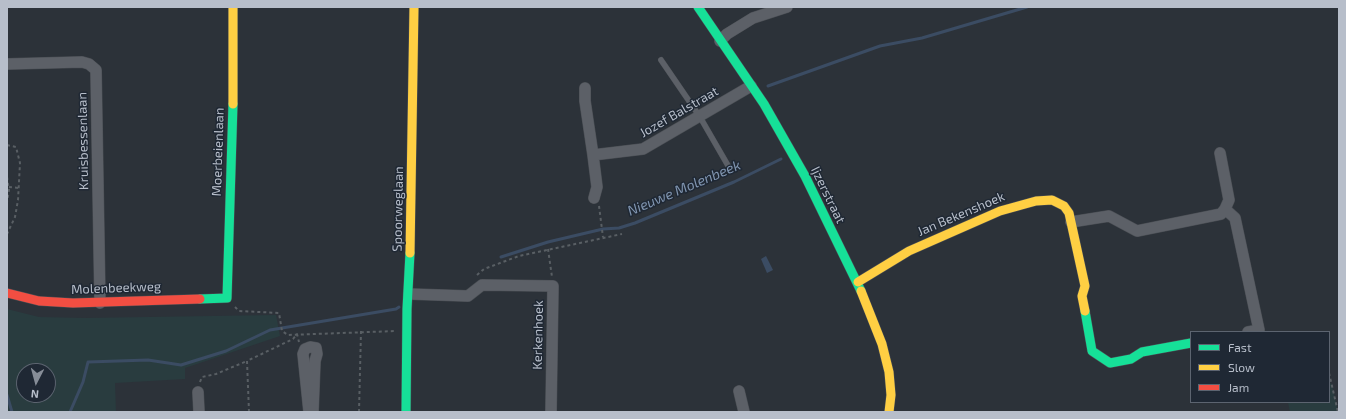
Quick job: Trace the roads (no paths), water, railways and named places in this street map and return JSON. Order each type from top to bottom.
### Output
[{"type":"street","name":"Moerbeienlaan","points":[[226,298],[234,65],[233,7]]},
{"type":"street","name":"Spoorweglaan","points":[[406,412],[414,7]]},
{"type":"street","name":"Ijzerstraat","points":[[698,7],[752,86],[801,170],[858,282],[882,344],[889,372],[891,395],[889,412]]},
{"type":"street","points":[[720,41],[727,34],[753,18],[787,7]]},
{"type":"street","name":"Kruisbessenlaan","points":[[7,64],[82,62],[89,64],[96,70],[100,303]]},
{"type":"street","name":"Jozef Balstraat","points":[[593,156],[643,148],[700,117],[752,86]]},
{"type":"street","points":[[585,88],[585,101],[597,188],[594,198]]},
{"type":"street","points":[[1072,222],[1109,216],[1137,231],[1221,214],[1229,200],[1220,154]]},
{"type":"street","name":"Jan Bekenshoek","points":[[858,282],[909,251],[1000,211],[1036,201],[1044,200],[1058,202],[1069,213],[1072,222],[1085,286],[1082,296],[1092,351],[1110,363],[1130,359],[1142,352],[1190,343]]},
{"type":"street","points":[[1225,209],[1235,218],[1259,330],[1254,331]]},
{"type":"street","name":"Kerkenhoek","points":[[409,294],[468,296],[482,285],[553,286],[551,412]]},
{"type":"street","name":"Molenbeekweg","points":[[7,293],[39,300],[73,304],[226,298]]},
{"type":"street","points":[[309,412],[303,354],[305,349],[310,347],[316,348],[317,354],[315,361],[313,412]]},
{"type":"street","points":[[739,391],[744,412]]},
{"type":"street","points":[[198,392],[199,412]]},
{"type":"lane","points":[[662,60],[700,117],[730,169]]},
{"type":"water","points":[[766,256],[773,270],[767,273],[761,259]]},
{"type":"waterway","name":"Nieuwe Molenbeek","points":[[768,86],[880,46],[922,38],[1027,7]]},
{"type":"waterway","name":"Nieuwe Molenbeek","points":[[501,257],[548,242],[603,229],[619,228],[635,223],[734,182],[781,159]]},
{"type":"waterway","name":"Nieuwe Molenbeek","points":[[70,412],[83,382],[88,362],[148,360],[181,365],[226,351],[270,330],[396,309],[399,307]]},
{"type":"waterway","points":[[7,395],[12,412]]}]
